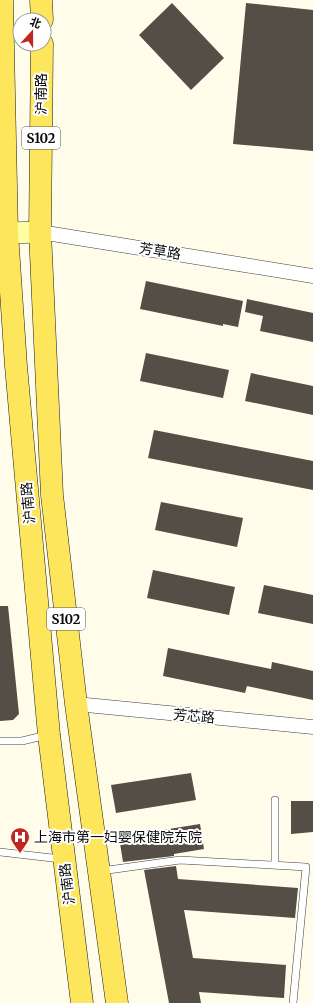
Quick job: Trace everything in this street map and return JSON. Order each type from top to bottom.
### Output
[{"type":"main road","name":"沪南路","points":[[2,0],[4,238],[49,735],[82,1003]]},
{"type":"main road","points":[[41,0],[42,12]]},
{"type":"main road","name":"沪南路","points":[[42,52],[40,232],[52,495],[76,704],[117,1003]]},
{"type":"street","name":"芳草路","points":[[4,238],[40,232],[313,276]]},
{"type":"street","name":"芳芯路","points":[[76,704],[313,727]]},
{"type":"lane","points":[[0,741],[22,741],[49,735]]},
{"type":"lane","points":[[275,800],[275,866]]},
{"type":"lane","points":[[0,852],[64,860]]},
{"type":"lane","points":[[99,871],[180,860],[309,867],[293,1003]]},
{"type":"building","points":[[172,3],[224,58],[191,90],[139,35]]},
{"type":"building","points":[[246,3],[313,10],[313,151],[233,144]]},
{"type":"building","points":[[146,281],[243,301],[238,327],[223,324],[223,326],[140,309]]},
{"type":"building","points":[[247,299],[313,313],[313,342],[260,331],[263,316],[245,312]]},
{"type":"building","points":[[146,353],[229,370],[223,398],[140,381]]},
{"type":"building","points":[[251,373],[313,386],[313,415],[245,401]]},
{"type":"building","points":[[154,430],[313,461],[313,490],[148,458]]},
{"type":"building","points":[[161,502],[243,518],[237,547],[155,530]]},
{"type":"building","points":[[153,570],[235,587],[229,615],[147,598]]},
{"type":"building","points":[[264,585],[313,595],[313,624],[258,613]]},
{"type":"building","points":[[0,606],[8,606],[19,714],[13,720],[0,721]]},
{"type":"building","points":[[168,648],[271,669],[272,662],[313,671],[313,700],[247,686],[245,693],[163,676]]},
{"type":"building","points":[[191,773],[196,800],[116,813],[111,785]]},
{"type":"building","points":[[291,801],[313,801],[313,832],[291,834]]},
{"type":"building","points":[[200,824],[204,849],[174,854],[174,856],[123,862],[119,837]]},
{"type":"building","points":[[176,866],[178,879],[298,888],[295,918],[184,910],[193,958],[286,965],[284,998],[199,992],[201,1003],[169,1003],[144,870]]},
{"type":"place","name":"上海市第一妇婴保健院东院","points":[[20,854]]}]
